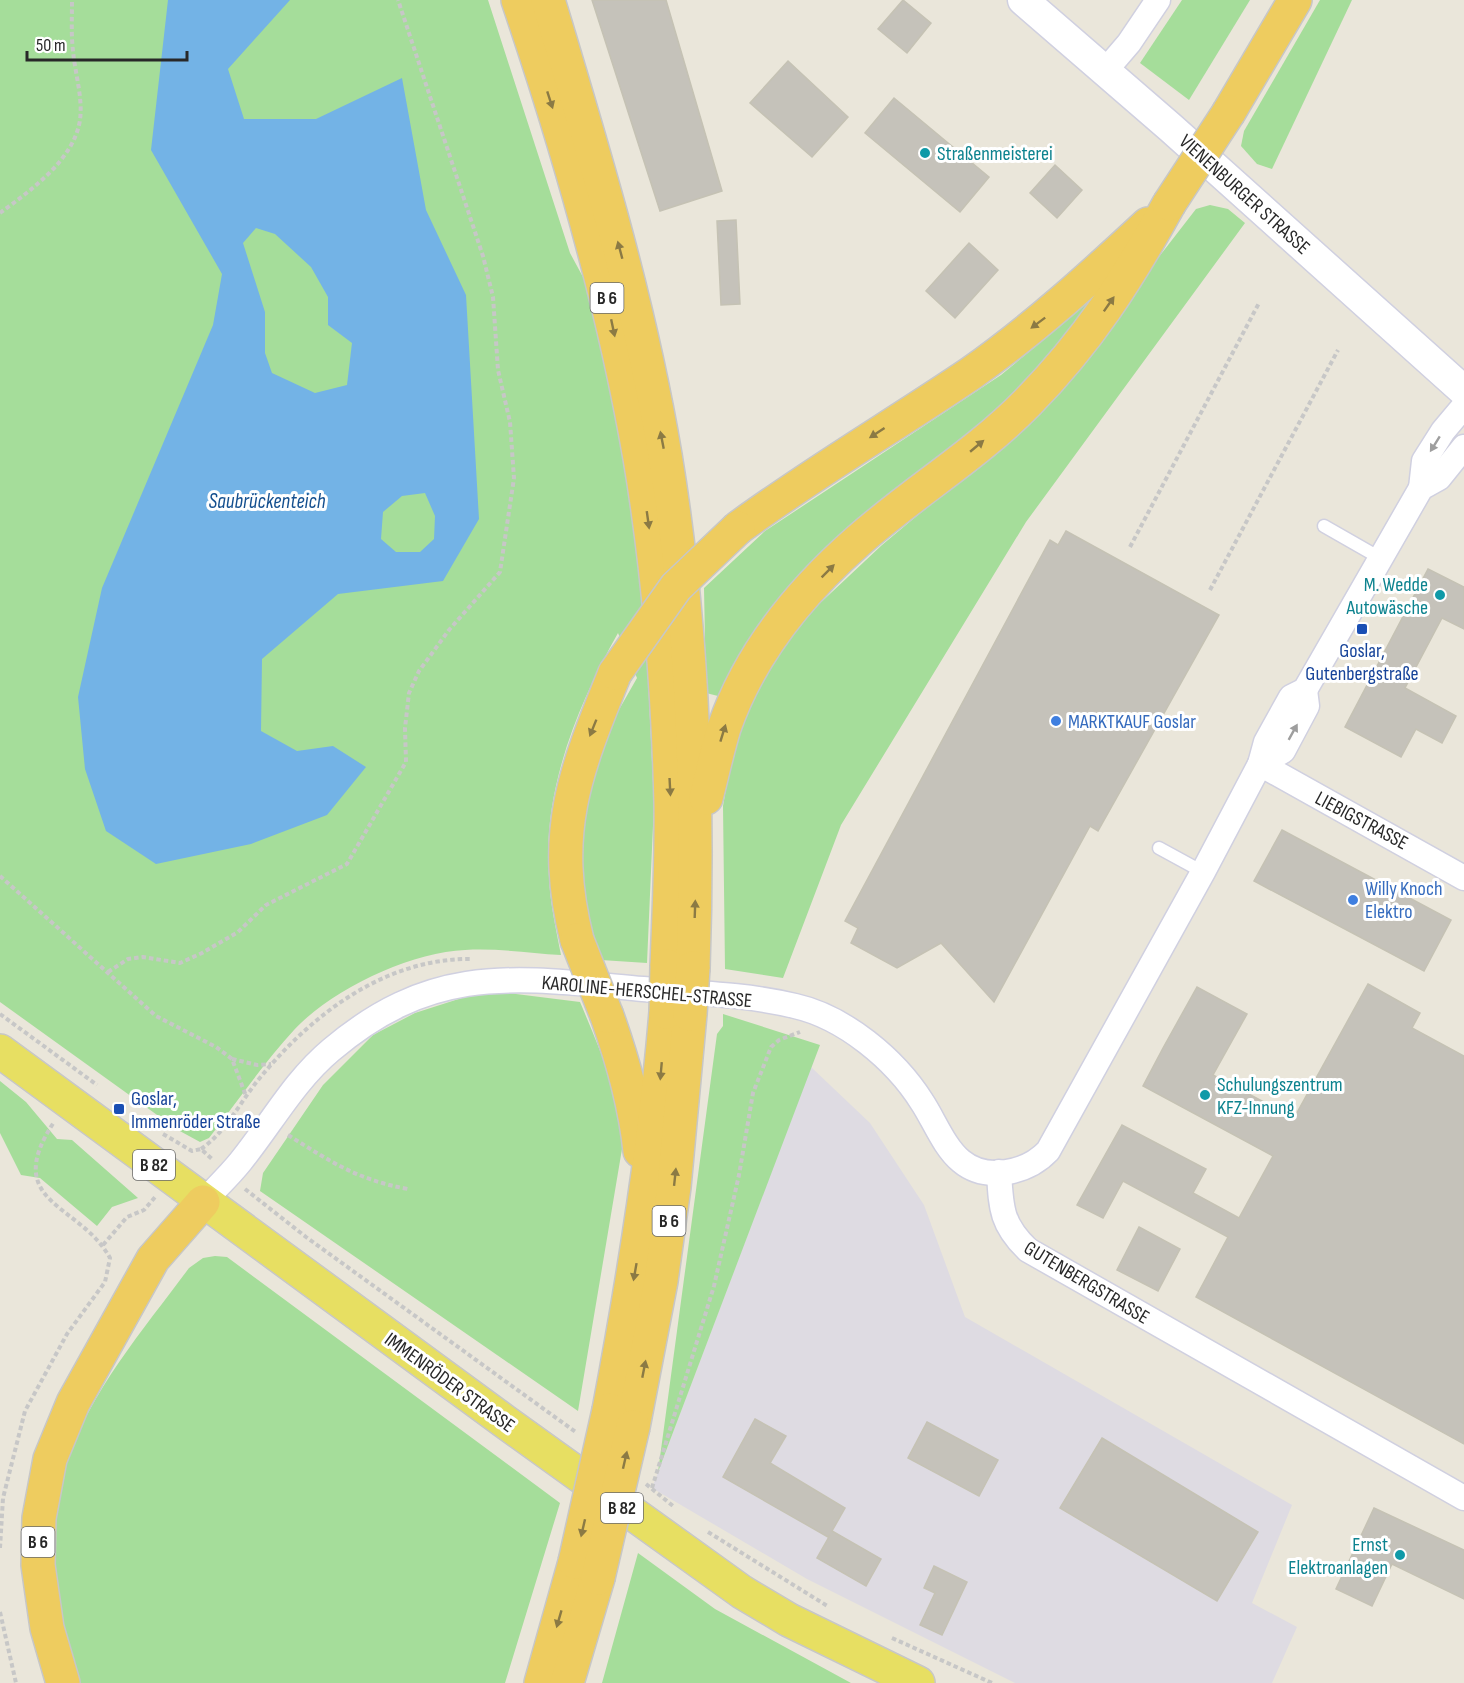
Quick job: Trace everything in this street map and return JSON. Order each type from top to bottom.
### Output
[{"type":"highway","name":"B 6","points":[[518,0],[579,190],[609,308],[640,459],[661,634],[680,967]]},
{"type":"highway","name":"B 6","points":[[548,0],[602,181],[636,312],[665,454],[685,608],[697,830],[680,967],[674,1187],[661,1281],[621,1418],[586,1570],[567,1683]]},
{"type":"highway","points":[[697,830],[724,728],[741,688],[761,651],[802,596],[858,541],[1025,405],[1080,346],[1130,274],[1169,204],[1229,112],[1295,0]]},
{"type":"highway","points":[[644,1214],[635,1109],[625,1068],[577,940],[566,885],[567,816],[585,748],[615,673],[676,587],[738,528],[791,489],[970,373],[1046,317],[1169,204]]},
{"type":"highway","name":"B 6","points":[[621,1418],[659,1096],[678,1013]]},
{"type":"highway","name":"B 6","points":[[63,1683],[47,1628],[38,1565],[39,1518],[50,1460],[73,1402],[153,1259],[208,1205]]},
{"type":"highway","name":"B 6","points":[[541,1683],[586,1570]]},
{"type":"main road","name":"IMMENRÖDER STRASSE","points":[[0,1051],[208,1205],[742,1592],[808,1630],[918,1683]]},
{"type":"street","name":"VIENENBURGER STRASSE","points":[[1023,0],[1464,391]]},
{"type":"street","points":[[1105,71],[1129,43],[1158,0]]},
{"type":"street","points":[[999,1172],[1016,1170],[1032,1164],[1048,1150],[1203,872],[1260,764],[1266,742],[1291,697],[1305,690],[1421,489],[1424,461],[1443,431],[1464,406]]},
{"type":"street","points":[[1421,489],[1439,478],[1464,447]]},
{"type":"street","name":"LIEBIGSTRASSE","points":[[1260,764],[1464,878]]},
{"type":"street","name":"KAROLINE-HERSCHEL-STRASSE","points":[[208,1205],[233,1179],[250,1167],[271,1121],[304,1078],[328,1053],[353,1033],[402,1003],[451,986],[482,981],[570,983],[724,996],[813,1011],[844,1028],[892,1065],[913,1088],[950,1149],[961,1161],[987,1173],[999,1172]]},
{"type":"street","name":"GUTENBERGSTRASSE","points":[[999,1172],[1005,1222],[1013,1236],[1028,1250],[1464,1498]]},
{"type":"lane","points":[[1324,526],[1380,558]]},
{"type":"lane","points":[[1159,848],[1203,872]]},
{"type":"path","points":[[0,213],[45,177],[63,156],[80,121],[73,51],[72,0]]},
{"type":"path","points":[[108,972],[128,959],[143,957],[180,963],[238,932],[266,905],[347,864],[406,762],[409,693],[419,671],[449,630],[500,572],[514,478],[510,422],[498,370],[493,297],[483,256],[398,0]]},
{"type":"path","points":[[1130,547],[1259,303]]},
{"type":"path","points":[[1210,590],[1338,350]]},
{"type":"path","points":[[0,876],[156,1016],[216,1047],[232,1059],[257,1065],[272,1064]]},
{"type":"path","points":[[103,1245],[127,1217],[144,1210],[192,1151],[208,1144],[292,1040],[327,1011],[369,985],[402,970],[454,959],[474,959]]},
{"type":"path","points":[[652,1488],[714,1286],[739,1175],[753,1093],[771,1047],[779,1040],[810,1030],[813,1011]]},
{"type":"path","points":[[0,1014],[100,1088]]},
{"type":"path","points":[[232,1059],[246,1097]]},
{"type":"path","points":[[0,1548],[3,1498],[25,1411],[67,1334],[105,1282],[110,1258],[103,1245],[47,1199],[34,1166],[42,1140],[68,1102]]},
{"type":"path","points":[[271,1121],[339,1167],[376,1183],[408,1189]]},
{"type":"path","points":[[155,1129],[192,1151]]},
{"type":"path","points":[[201,1149],[233,1179],[306,1237],[585,1439]]},
{"type":"path","points":[[643,1481],[676,1510]]},
{"type":"path","points":[[704,1529],[830,1608]]},
{"type":"path","points":[[0,1612],[16,1683]]},
{"type":"path","points":[[884,1634],[992,1683]]},
{"type":"shaded area","points":[[811,1067],[870,1123],[924,1205],[965,1317],[1292,1505],[1252,1603],[1297,1627],[1272,1683],[1015,1683],[807,1579],[652,1488]]},
{"type":"green space","points":[[0,0],[488,0],[570,253],[590,290],[618,421],[644,597],[654,803],[647,963],[601,960],[584,920],[578,828],[604,736],[637,678],[618,633],[576,720],[557,782],[551,813],[548,845],[550,887],[561,955],[489,950],[443,952],[396,966],[373,976],[329,1001],[294,1030],[209,1138],[200,1142],[178,1130],[0,1002]]},
{"type":"green space","points":[[1182,0],[1250,0],[1189,100],[1140,63]]},
{"type":"green space","points":[[1320,0],[1352,0],[1272,169],[1257,164],[1241,146],[1244,131]]},
{"type":"green space","points":[[1210,205],[1228,209],[1245,223],[1026,522],[841,825],[783,978],[725,969],[723,806],[735,738],[757,683],[799,623],[882,545],[1034,418],[1196,209]]},
{"type":"green space","points":[[1105,281],[1100,303],[978,434],[821,552],[782,594],[741,655],[722,697],[706,693],[704,588],[765,531],[1001,375],[1059,327]]},
{"type":"green space","points":[[507,993],[580,1002],[595,1037],[617,1105],[623,1143],[578,1411],[260,1191],[263,1173],[323,1085],[373,1035],[415,1013],[468,996]]},
{"type":"green space","points":[[723,1014],[820,1045],[658,1472],[717,1034],[723,1026]]},
{"type":"green space","points":[[0,1081],[26,1102],[57,1139],[72,1140],[138,1198],[112,1207],[97,1226],[40,1178],[21,1175],[0,1133]]},
{"type":"green space","points":[[227,1257],[560,1503],[505,1683],[79,1683],[61,1620],[54,1567],[56,1507],[66,1464],[89,1411],[137,1338],[189,1268],[203,1258]]},
{"type":"green space","points":[[638,1553],[715,1609],[851,1683],[602,1683]]},
{"type":"water","name":"Saubrückenteich","points":[[168,0],[290,0],[228,69],[244,119],[316,119],[402,78],[426,210],[466,295],[479,519],[443,581],[338,594],[262,659],[261,731],[297,751],[333,746],[366,767],[327,815],[251,844],[156,864],[106,831],[85,769],[78,697],[102,588],[213,325],[222,274],[151,150]],"holes":[[[256,228],[275,234],[311,267],[328,297],[328,325],[352,343],[347,385],[315,393],[272,373],[265,353],[265,312],[243,243]],[[425,493],[435,516],[434,539],[420,552],[396,552],[381,539],[383,512],[402,496]]]},
{"type":"building","points":[[592,0],[666,0],[722,191],[660,211]]},
{"type":"building","points":[[903,0],[931,23],[907,53],[878,29]]},
{"type":"building","points":[[788,61],[848,117],[812,157],[750,103]]},
{"type":"building","name":"Straßenmeisterei","points":[[894,98],[989,177],[960,212],[865,133]]},
{"type":"building","points":[[1055,165],[1082,190],[1057,218],[1030,193]]},
{"type":"building","points":[[736,220],[740,304],[721,305],[717,221]]},
{"type":"building","points":[[969,243],[998,270],[955,318],[926,291]]},
{"type":"building","name":"MARKTKAUF Goslar","points":[[1066,531],[1219,615],[1098,831],[1090,826],[994,1002],[941,943],[897,968],[851,943],[858,928],[845,921],[1050,540],[1058,545]]},
{"type":"building","points":[[1428,569],[1464,587],[1464,629],[1442,618],[1405,688],[1456,716],[1442,743],[1416,729],[1401,757],[1345,727]]},
{"type":"building","name":"Willy Knoch Elektro","points":[[1282,830],[1451,920],[1424,971],[1254,881]]},
{"type":"building","points":[[1368,984],[1420,1013],[1412,1028],[1464,1056],[1464,1444],[1196,1297],[1228,1237],[1123,1181],[1103,1218],[1077,1205],[1122,1125],[1206,1169],[1193,1193],[1239,1218],[1273,1156],[1143,1086],[1163,1048],[1197,987],[1247,1014],[1213,1075],[1294,1118]]},
{"type":"building","points":[[1139,1227],[1180,1249],[1158,1291],[1117,1270]]},
{"type":"building","points":[[755,1419],[786,1436],[770,1463],[845,1508],[832,1531],[881,1559],[866,1586],[817,1558],[830,1535],[828,1537],[723,1477]]},
{"type":"building","points":[[927,1422],[998,1460],[979,1496],[908,1458]]},
{"type":"building","points":[[1102,1438],[1258,1532],[1217,1601],[1060,1508]]},
{"type":"building","name":"Ernst Elektroanlagen","points":[[1374,1508],[1464,1550],[1464,1599],[1392,1564],[1372,1606],[1336,1589]]},
{"type":"building","points":[[934,1566],[967,1582],[942,1635],[920,1625],[935,1593],[924,1588]]},
{"type":"place","name":"Straßenmeisterei","points":[[925,153]]},
{"type":"place","name":"M. Wedde Autowäsche","points":[[1440,595]]},
{"type":"place","name":"Goslar, Gutenbergstraße","points":[[1362,629]]},
{"type":"place","name":"MARKTKAUF Goslar","points":[[1056,721]]},
{"type":"place","name":"Willy Knoch Elektro","points":[[1353,900]]},
{"type":"place","name":"Schulungszentrum KFZ-Innung","points":[[1205,1095]]},
{"type":"place","name":"Goslar, Immenröder Straße","points":[[119,1109]]},
{"type":"place","name":"Ernst Elektroanlagen","points":[[1400,1555]]}]
